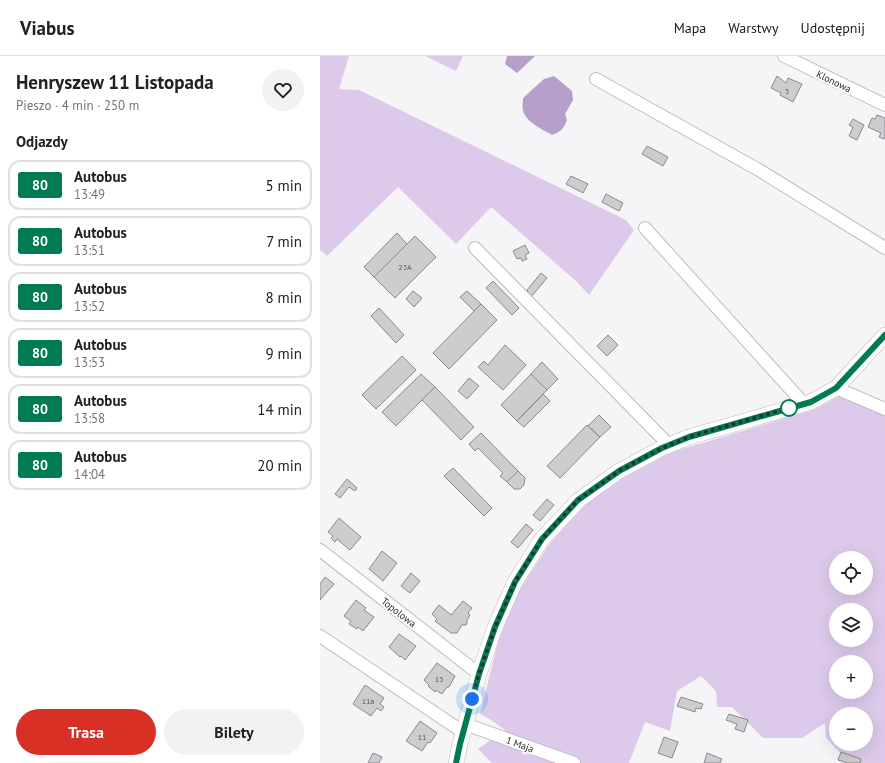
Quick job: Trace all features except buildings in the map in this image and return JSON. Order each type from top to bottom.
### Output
[{"type":"street","name":"Klonowa","points":[[784,56],[885,105]]},
{"type":"street","points":[[596,79],[759,170],[885,248]]},
{"type":"street","points":[[645,228],[804,404]]},
{"type":"street","points":[[475,248],[669,445]]},
{"type":"street","points":[[456,763],[479,674],[495,627],[515,582],[542,539],[578,500],[619,471],[669,445],[689,437],[811,402],[836,388],[885,334]]},
{"type":"street","points":[[836,388],[885,409]]},
{"type":"street","name":"Topolowa","points":[[320,550],[479,674]]},
{"type":"street","points":[[320,636],[464,728]]},
{"type":"street","name":"1 Maja","points":[[464,728],[574,763]]},
{"type":"shaded area","points":[[320,56],[349,56],[339,89],[359,90],[626,220],[634,230],[589,295],[576,281],[491,207],[456,244],[398,187],[327,256],[320,250]]},
{"type":"shaded area","points":[[425,56],[463,56],[456,71]]},
{"type":"shaded area","points":[[507,56],[535,56],[517,73],[505,64]]},
{"type":"shaded area","points":[[554,76],[572,91],[573,100],[565,114],[567,120],[565,125],[560,131],[552,135],[528,119],[523,111],[523,98],[544,79]]},
{"type":"shaded area","points":[[839,396],[885,416],[885,763],[850,763],[838,751],[873,751],[873,707],[829,707],[829,741],[826,738],[825,723],[802,738],[763,738],[732,707],[717,707],[716,691],[701,676],[677,691],[670,731],[645,722],[629,763],[492,763],[478,749],[505,730],[480,714],[498,642],[518,592],[550,543],[587,503],[625,477],[672,452],[816,409]]},
{"type":"bus line","name":"80","points":[[456,763],[479,674],[495,627],[515,582],[542,539],[578,500],[619,471],[662,448],[689,437],[811,402],[827,394],[836,388],[885,335]]},
{"type":"route","points":[[472,699],[495,627],[515,582],[542,539],[578,500],[619,471],[662,448],[689,437],[792,407],[789,408]]}]
